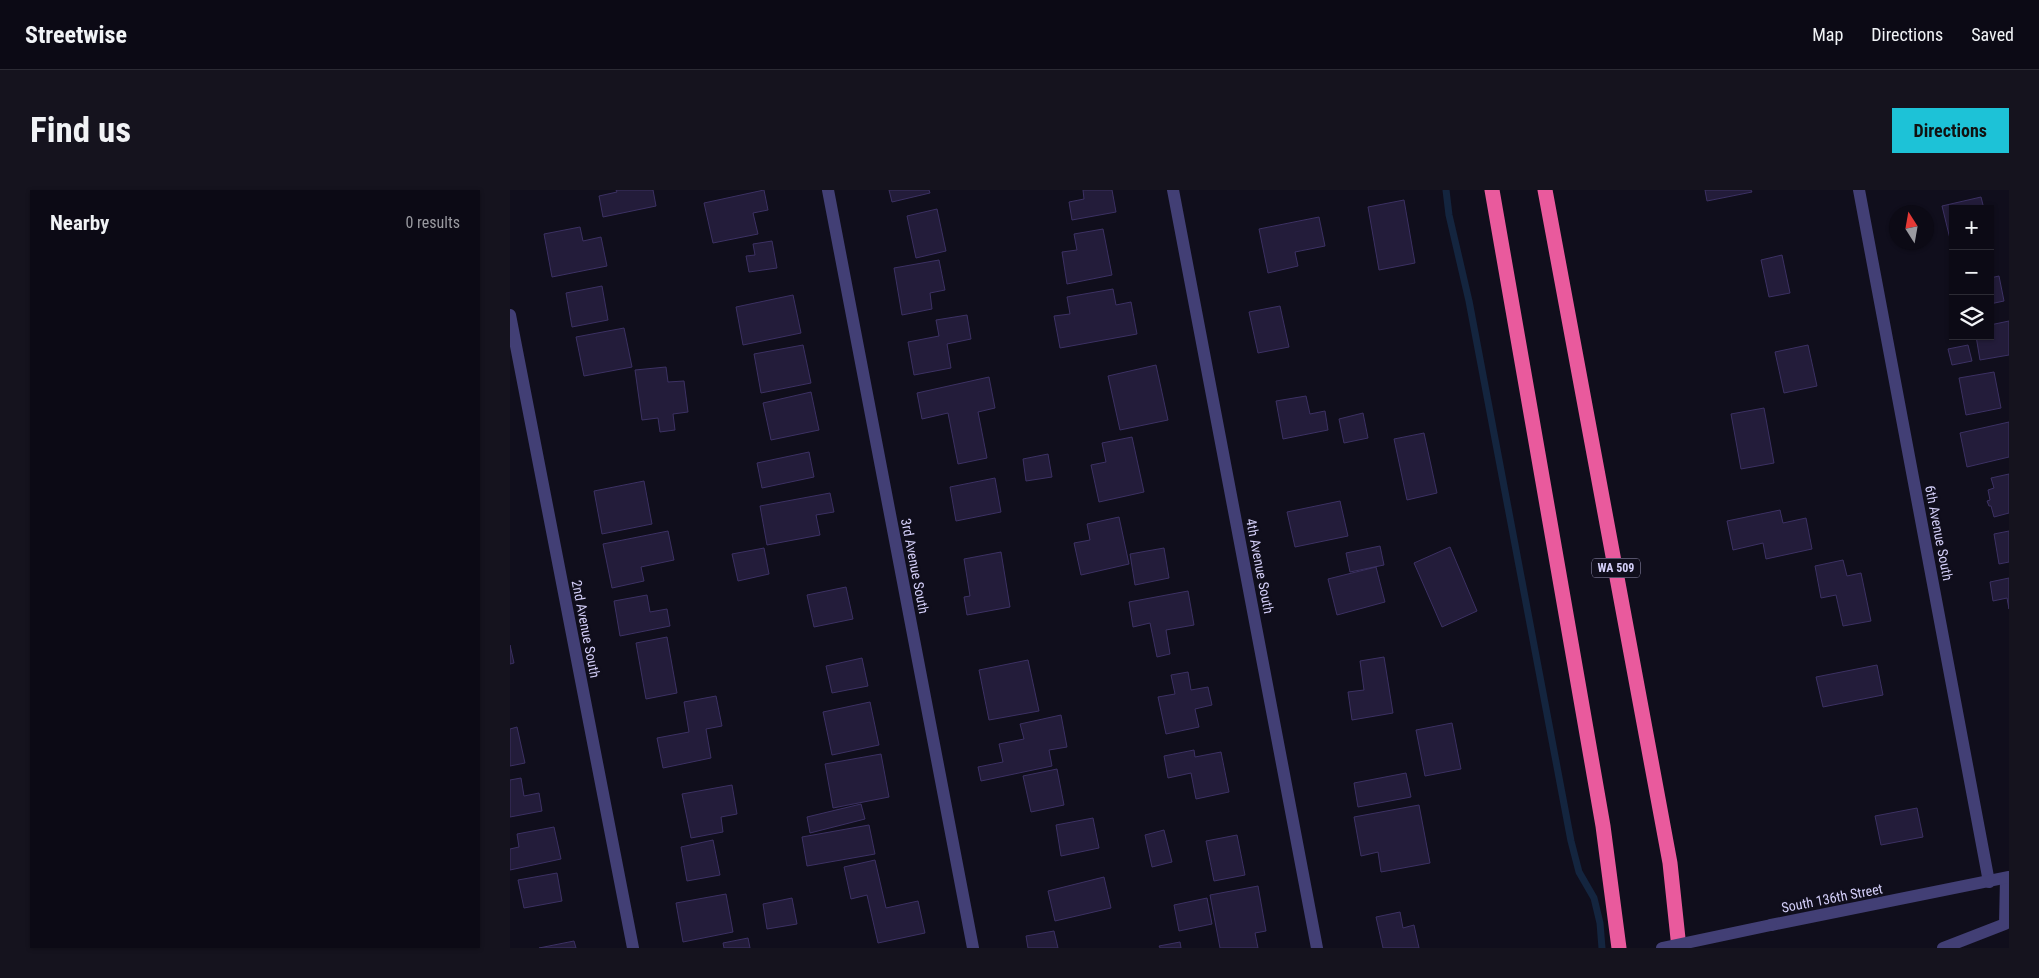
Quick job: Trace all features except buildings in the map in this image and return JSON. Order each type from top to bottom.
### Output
[{"type":"highway","points":[[1492,190],[1603,826],[1619,948]]},
{"type":"highway","name":"WA 509","points":[[1545,190],[1670,863],[1679,948]]},
{"type":"street","name":"3rd Avenue South","points":[[828,190],[973,948]]},
{"type":"street","name":"4th Avenue South","points":[[1173,190],[1318,948]]},
{"type":"street","name":"6th Avenue South","points":[[1860,190],[1989,882]]},
{"type":"street","name":"2nd Avenue South","points":[[510,315],[633,948]]},
{"type":"street","name":"South 136th Street","points":[[1662,948],[2007,878]]},
{"type":"street","points":[[1943,948],[2005,924],[2007,878]]},
{"type":"waterway","points":[[1446,190],[1449,215],[1469,301],[1571,841],[1579,872],[1594,898],[1600,923],[1602,948]]}]
